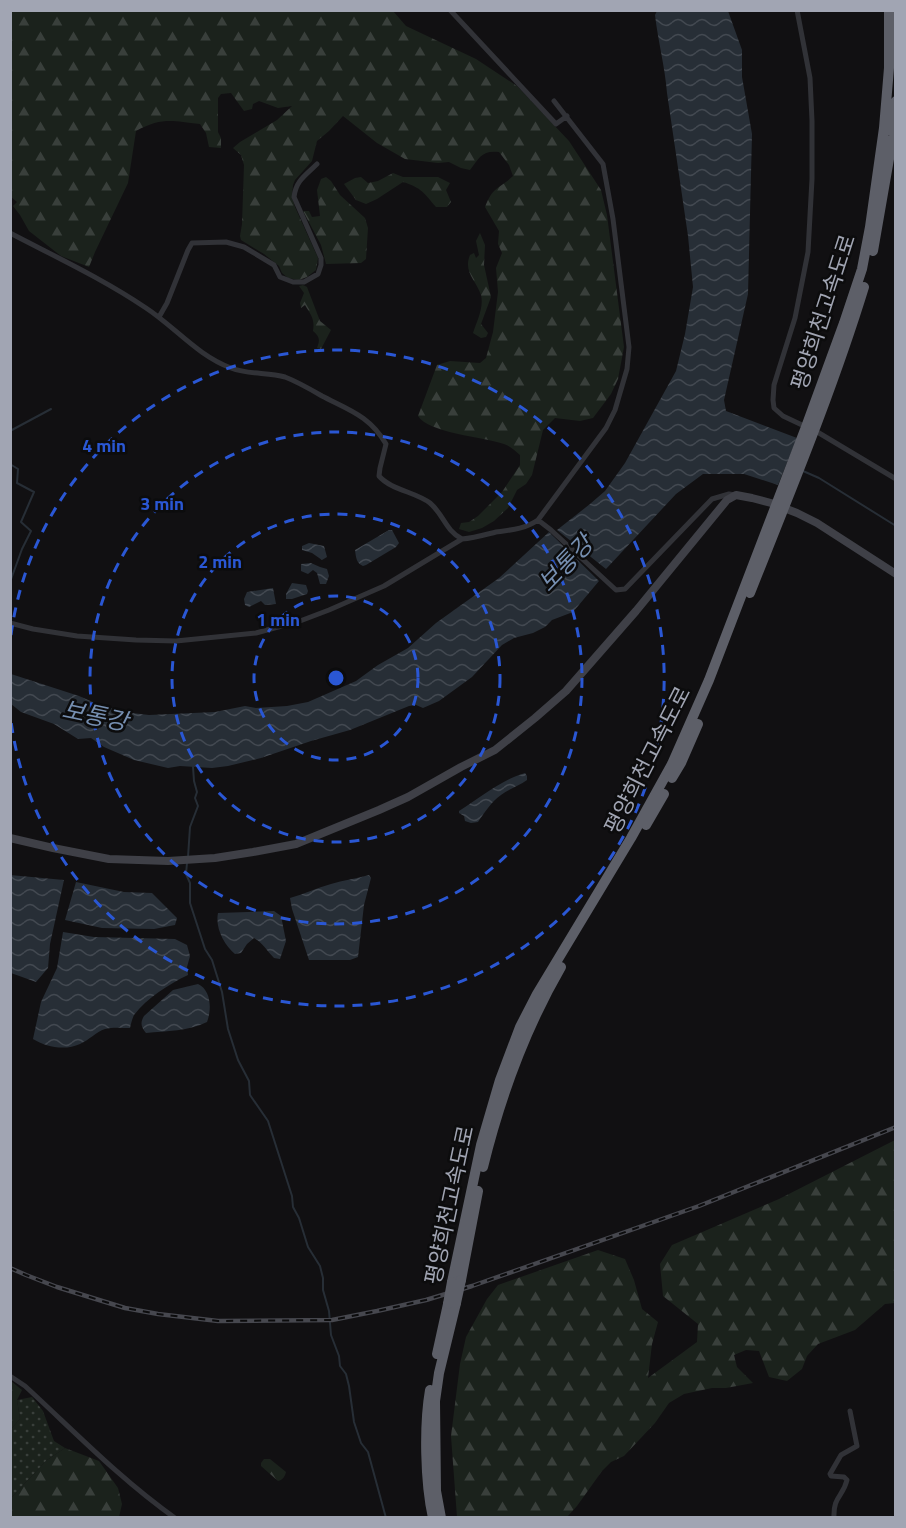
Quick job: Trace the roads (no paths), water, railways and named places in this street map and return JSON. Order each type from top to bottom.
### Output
[{"type":"highway","name":"평양희천고속도로","points":[[809,431],[862,269],[870,227],[884,128],[889,68],[889,10]]},
{"type":"highway","name":"평양희천고속도로","points":[[441,1518],[436,1491],[435,1401],[456,1281],[490,1139],[521,1049],[543,1000],[654,813],[681,763],[712,691],[781,503],[855,315],[876,237],[896,101]]},
{"type":"highway","name":"평양희천고속도로","points":[[433,1518],[429,1501],[427,1405],[435,1361],[452,1303]]},
{"type":"main road","points":[[10,838],[109,859],[168,861],[215,858],[296,844],[408,797],[495,750],[566,691],[636,611],[727,500],[736,495],[781,503],[817,523],[896,574]]},
{"type":"street","points":[[450,10],[556,124],[567,116]]},
{"type":"street","points":[[797,10],[810,78],[812,121],[808,252],[795,318],[774,385],[772,400],[778,412],[896,479]]},
{"type":"street","points":[[10,623],[77,636],[136,640],[176,641],[256,633],[310,617],[384,586],[462,539],[522,528],[538,520],[606,428],[615,410],[627,369],[629,347],[613,219],[603,164],[554,101]]},
{"type":"street","points":[[159,317],[192,243],[226,242],[243,247],[274,265],[280,277],[293,282],[304,282],[318,274],[321,258],[294,197],[298,181],[317,164]]},
{"type":"street","points":[[10,233],[71,263],[159,317],[191,344],[231,368],[284,377],[368,421],[379,432],[386,444],[379,476],[384,481],[430,503],[439,512],[447,528],[462,539]]},
{"type":"street","points":[[538,520],[608,584],[616,590],[626,589],[712,499],[729,494],[736,495]]},
{"type":"street","points":[[10,1376],[25,1386],[123,1478],[175,1518]]},
{"type":"street","points":[[834,1518],[835,1502],[847,1480],[844,1477],[830,1474],[842,1455],[857,1446],[850,1411]]},
{"type":"water","points":[[657,11],[728,11],[742,50],[742,77],[752,134],[748,294],[724,400],[726,411],[797,438],[778,485],[744,474],[703,474],[676,494],[606,569],[557,530],[605,491],[625,463],[676,371],[693,287],[688,236],[655,15]]},
{"type":"water","points":[[392,530],[399,543],[396,547],[366,565],[361,565],[355,550]]},
{"type":"water","name":"보통강","points":[[549,532],[599,581],[573,612],[552,620],[545,627],[533,633],[514,638],[502,645],[472,677],[439,701],[423,708],[416,705],[409,706],[350,730],[228,766],[168,768],[134,760],[104,747],[91,738],[78,739],[54,724],[21,712],[11,704],[11,674],[124,712],[149,715],[215,712],[245,706],[256,708],[308,702],[356,681],[408,648],[436,623],[499,578]]},
{"type":"water","points":[[309,543],[324,546],[327,557],[322,560],[302,550],[302,546]]},
{"type":"water","points":[[311,563],[327,569],[329,576],[326,584],[320,584],[317,573],[313,570],[308,574],[301,571],[301,564]]},
{"type":"water","points":[[292,583],[306,585],[307,594],[286,599]]},
{"type":"water","points":[[273,588],[276,604],[265,605],[261,601],[249,607],[245,605],[244,599],[247,592]]},
{"type":"water","points":[[525,773],[527,780],[497,798],[478,822],[465,821],[464,816],[459,813],[499,785]]},
{"type":"water","points":[[10,875],[64,880],[50,944],[48,968],[36,982],[11,973]]},
{"type":"water","points":[[369,875],[371,878],[364,905],[358,957],[350,960],[309,960],[290,898]]},
{"type":"water","points":[[76,882],[124,892],[152,893],[177,918],[175,925],[154,929],[102,928],[65,920]]},
{"type":"water","points":[[274,911],[281,916],[286,941],[280,959],[274,958],[254,938],[241,953],[235,954],[227,946],[219,930],[218,913]]},
{"type":"water","points":[[63,932],[94,937],[175,939],[187,945],[190,956],[187,967],[188,975],[166,987],[145,1003],[134,1015],[130,1028],[105,1029],[74,1046],[56,1047],[44,1044],[33,1039],[41,1002],[57,968]]},
{"type":"water","points":[[198,984],[208,995],[210,1011],[207,1022],[185,1029],[146,1033],[142,1025],[144,1016],[173,990]]},
{"type":"waterway","points":[[10,431],[51,409]]},
{"type":"waterway","points":[[10,464],[18,469],[17,483],[34,492],[21,522],[31,531],[10,582]]},
{"type":"waterway","points":[[803,471],[819,478],[896,526]]},
{"type":"waterway","points":[[188,857],[190,827],[198,806],[195,798],[197,792],[193,767]]},
{"type":"waterway","points":[[187,863],[186,874],[190,883],[190,903],[222,992],[228,1029],[238,1060],[249,1081],[250,1095],[268,1121],[292,1196],[293,1207],[308,1247],[320,1266],[329,1311],[331,1335],[339,1356],[340,1366],[346,1374],[354,1422],[361,1443],[368,1452],[386,1518]]},
{"type":"railway","points":[[10,1268],[57,1287],[125,1308],[158,1314],[218,1321],[332,1320],[426,1300],[472,1286],[699,1206],[896,1127]]}]
